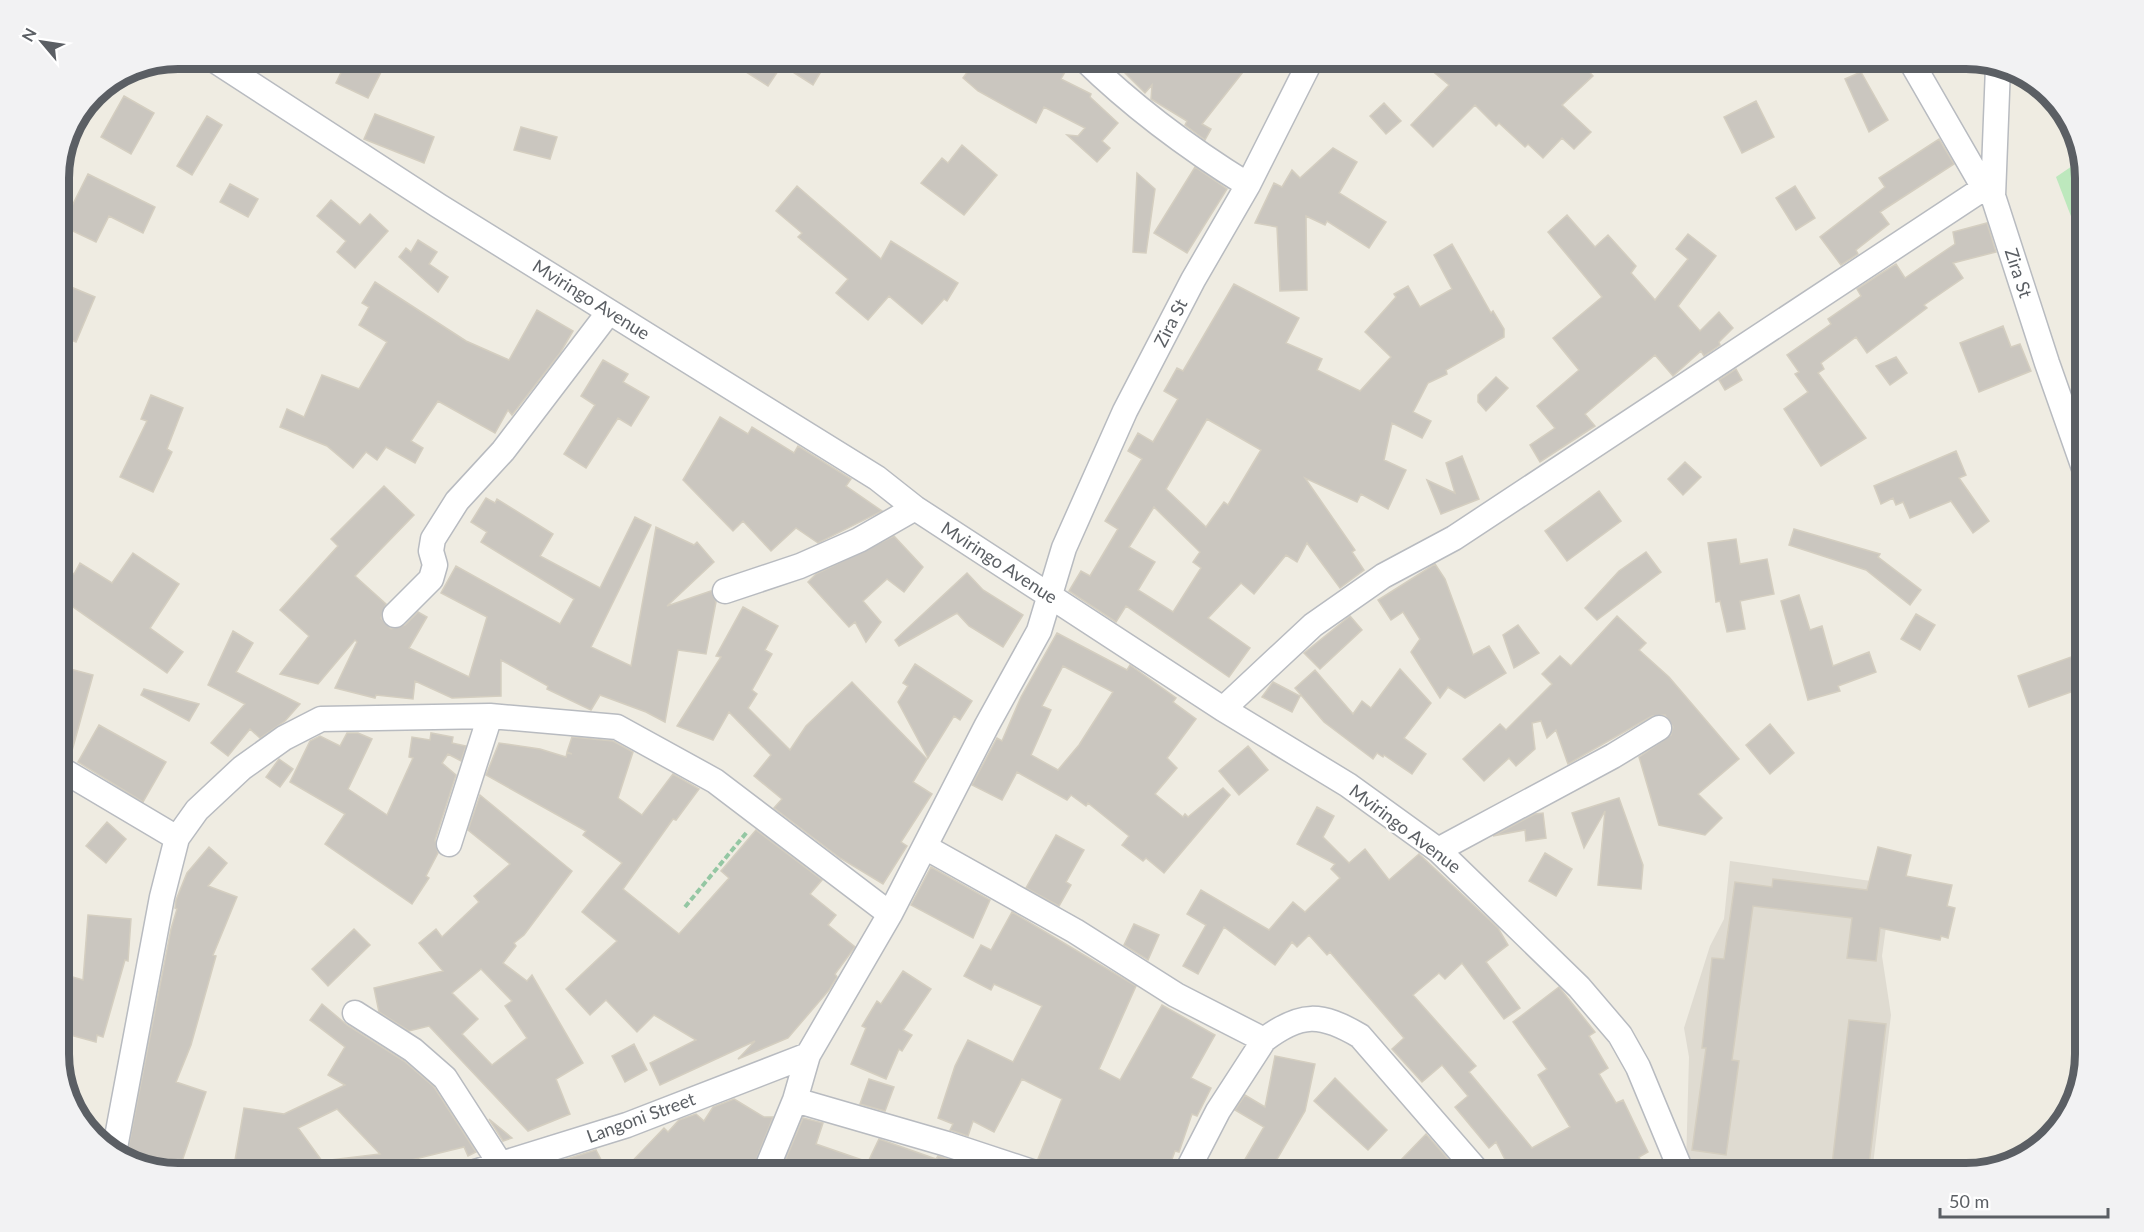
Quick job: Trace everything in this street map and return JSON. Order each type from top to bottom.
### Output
[{"type":"street","name":"Mviringo Avenue","points":[[233,69],[609,312],[877,478],[915,507],[1223,709],[1348,785],[1438,850],[1579,987],[1620,1035],[1638,1067],[1678,1163]]},
{"type":"street","points":[[1094,69],[1110,85],[1195,152],[1248,185]]},
{"type":"street","name":"Zira St","points":[[769,1163],[795,1100],[808,1055],[890,914],[987,725],[1039,631],[1064,548],[1125,411],[1193,280],[1248,185],[1306,69]]},
{"type":"street","points":[[1223,709],[1313,625],[1383,576],[1454,538],[1908,240],[1988,192],[1915,69]]},
{"type":"street","name":"Zira St","points":[[1997,74],[1988,192],[2075,443]]},
{"type":"street","points":[[395,615],[430,579],[435,565],[431,551],[433,539],[457,501],[503,451],[609,312]]},
{"type":"street","points":[[725,591],[820,557],[859,540],[915,507]]},
{"type":"street","points":[[449,844],[489,716]]},
{"type":"street","points":[[111,1139],[162,897],[177,838],[197,810],[242,768],[284,738],[321,719],[489,716],[617,728],[715,780],[759,817],[890,914]]},
{"type":"street","points":[[1438,850],[1613,756],[1659,728]]},
{"type":"street","points":[[69,774],[177,838]]},
{"type":"street","points":[[925,847],[1075,931],[1176,995],[1264,1040]]},
{"type":"street","points":[[355,1013],[413,1050],[445,1078],[500,1163]]},
{"type":"street","points":[[1190,1163],[1218,1111],[1264,1040],[1285,1025],[1306,1019],[1334,1021],[1360,1035],[1470,1163]]},
{"type":"street","name":"Langoni Street","points":[[507,1163],[627,1125],[808,1055]]},
{"type":"street","points":[[795,1100],[946,1143],[1005,1163]]},
{"type":"path","points":[[685,907],[759,817]]},
{"type":"shaded area","points":[[1730,861],[1892,884],[1882,956],[1891,1015],[1873,1163],[1686,1163],[1689,1057],[1684,1028],[1710,946],[1724,919]]},
{"type":"green space","points":[[2074,165],[2075,227],[2056,177]]},
{"type":"building","points":[[343,69],[382,70],[368,98],[336,83]]},
{"type":"building","points":[[741,69],[779,69],[768,86]]},
{"type":"building","points":[[788,69],[822,69],[813,85]]},
{"type":"building","points":[[970,69],[1067,69],[1061,79],[1091,94],[1090,97],[1118,123],[1102,141],[1110,148],[1097,162],[1067,135],[1078,136],[1085,128],[1044,107],[1036,123],[978,91],[963,78]]},
{"type":"building","points":[[1121,69],[1245,69],[1202,124],[1211,129],[1205,140],[1185,125],[1187,121],[1151,99],[1152,85],[1145,93]]},
{"type":"building","points":[[1430,69],[1587,69],[1593,76],[1562,105],[1591,132],[1574,149],[1562,138],[1543,158],[1528,144],[1525,147],[1499,123],[1496,126],[1475,105],[1433,147],[1411,125],[1449,85]]},
{"type":"building","points":[[1861,72],[1888,120],[1869,132],[1845,79]]},
{"type":"building","points":[[124,96],[154,113],[131,154],[101,137]]},
{"type":"building","points":[[1756,101],[1774,137],[1742,153],[1724,117]]},
{"type":"building","points":[[1384,103],[1401,121],[1386,134],[1370,116]]},
{"type":"building","points":[[375,114],[434,137],[424,163],[364,139]]},
{"type":"building","points":[[207,116],[222,125],[192,175],[177,166]]},
{"type":"building","points":[[521,127],[557,137],[550,159],[514,150]]},
{"type":"building","points":[[1939,139],[1954,164],[1880,212],[1889,224],[1856,250],[1858,254],[1841,265],[1820,237],[1885,187],[1879,178]]},
{"type":"building","points":[[962,145],[997,175],[964,215],[921,183],[942,158],[948,163]]},
{"type":"building","points":[[1333,148],[1357,162],[1339,193],[1386,222],[1369,248],[1327,221],[1325,225],[1306,216],[1307,290],[1280,291],[1277,227],[1255,223],[1274,183],[1282,187],[1292,170],[1300,178]]},
{"type":"building","points":[[1195,167],[1227,189],[1187,253],[1154,233]]},
{"type":"building","points":[[1137,173],[1155,189],[1146,253],[1133,252]]},
{"type":"building","points":[[88,174],[155,207],[143,233],[109,216],[96,242],[69,229],[69,212]]},
{"type":"building","points":[[230,184],[258,199],[248,217],[220,202]]},
{"type":"building","points":[[797,186],[881,259],[891,241],[958,283],[947,301],[944,299],[922,324],[889,296],[868,320],[836,293],[848,279],[798,237],[802,233],[776,211]]},
{"type":"building","points":[[1795,186],[1815,218],[1796,230],[1776,198]]},
{"type":"building","points":[[331,200],[360,225],[370,214],[388,231],[355,268],[337,252],[346,241],[317,216]]},
{"type":"building","points":[[1567,215],[1595,247],[1608,235],[1636,266],[1631,273],[1655,300],[1688,259],[1676,249],[1688,234],[1716,256],[1678,306],[1700,331],[1719,312],[1733,328],[1719,342],[1720,345],[1704,356],[1701,351],[1673,376],[1655,355],[1585,414],[1595,426],[1540,462],[1530,445],[1555,428],[1537,406],[1579,370],[1553,338],[1602,297],[1548,232]]},
{"type":"building","points":[[1987,223],[1996,252],[1953,263],[1963,278],[1924,305],[1927,308],[1867,353],[1856,337],[1821,363],[1824,369],[1818,373],[1866,438],[1821,466],[1784,409],[1808,392],[1795,374],[1799,372],[1787,355],[1831,324],[1828,319],[1861,296],[1857,289],[1896,264],[1905,278],[1955,244],[1953,232]]},
{"type":"building","points":[[418,240],[437,252],[429,264],[448,277],[438,292],[399,257],[406,248],[411,252]]},
{"type":"building","points":[[1452,244],[1491,313],[1493,311],[1504,329],[1504,337],[1446,370],[1447,374],[1428,383],[1413,412],[1431,421],[1422,438],[1392,423],[1384,460],[1406,470],[1388,509],[1361,494],[1357,502],[1305,478],[1355,550],[1352,552],[1364,570],[1340,588],[1307,543],[1297,562],[1286,555],[1254,594],[1241,583],[1208,618],[1250,648],[1229,677],[1126,606],[1116,622],[1069,591],[1081,571],[1090,576],[1118,529],[1105,521],[1142,459],[1128,451],[1138,433],[1153,442],[1178,399],[1164,391],[1177,368],[1183,371],[1234,284],[1299,318],[1286,343],[1322,359],[1317,370],[1360,391],[1391,357],[1365,332],[1396,297],[1394,294],[1408,286],[1420,307],[1452,289],[1434,255]],"holes":[[[1207,419],[1261,450],[1228,505],[1224,502],[1206,527],[1166,489]],[[1154,507],[1200,552],[1193,562],[1201,568],[1173,612],[1138,590],[1155,562],[1129,547]]]},
{"type":"building","points":[[375,282],[466,341],[509,360],[537,310],[573,331],[560,353],[512,415],[508,410],[495,433],[438,401],[411,441],[423,448],[415,463],[386,447],[377,460],[366,452],[353,468],[327,446],[280,427],[287,409],[304,417],[322,375],[359,389],[387,342],[359,325],[369,307],[362,303]]},
{"type":"building","points":[[69,286],[95,297],[76,342],[69,339]]},
{"type":"building","points":[[2003,326],[2011,347],[2020,344],[2031,371],[1979,392],[1960,343]]},
{"type":"building","points":[[1896,357],[1907,373],[1890,385],[1876,366]]},
{"type":"building","points":[[603,360],[628,374],[623,382],[649,397],[631,426],[618,418],[586,468],[564,454],[595,405],[581,396]]},
{"type":"building","points":[[1736,369],[1742,380],[1725,390],[1719,380]]},
{"type":"building","points":[[1496,377],[1508,388],[1486,411],[1478,402],[1478,395]]},
{"type":"building","points":[[151,395],[183,408],[167,449],[172,452],[153,492],[120,477],[147,421],[141,419]]},
{"type":"building","points":[[720,417],[748,434],[752,427],[794,453],[798,446],[851,479],[846,486],[882,511],[818,543],[796,528],[771,551],[743,521],[733,531],[683,480]]},
{"type":"building","points":[[1956,451],[1966,475],[1959,478],[1989,521],[1973,533],[1951,501],[1910,518],[1903,502],[1896,505],[1893,498],[1881,504],[1874,486]]},
{"type":"building","points":[[1462,456],[1479,499],[1441,514],[1427,480],[1455,493],[1446,463]]},
{"type":"building","points":[[1685,462],[1701,477],[1683,495],[1668,479]]},
{"type":"building","points":[[384,486],[414,515],[355,576],[386,604],[381,618],[391,629],[405,625],[418,612],[427,617],[409,648],[469,677],[487,617],[441,593],[456,566],[560,624],[574,599],[481,542],[487,532],[471,522],[486,498],[495,503],[497,499],[553,534],[540,556],[600,588],[635,517],[651,525],[591,647],[631,666],[656,527],[694,545],[697,542],[714,562],[667,606],[711,591],[716,602],[706,654],[678,650],[665,722],[646,712],[600,695],[591,710],[547,689],[548,686],[501,660],[501,696],[452,698],[415,681],[413,699],[376,695],[375,698],[335,688],[357,642],[355,640],[318,684],[280,674],[309,636],[280,610],[338,546],[331,539]]},
{"type":"building","points":[[1599,491],[1621,521],[1567,561],[1545,531]]},
{"type":"building","points":[[1794,529],[1880,554],[1878,557],[1921,590],[1910,605],[1866,570],[1789,545]]},
{"type":"building","points":[[894,536],[923,567],[904,592],[887,579],[863,601],[881,622],[866,642],[855,622],[849,627],[808,582],[816,574]]},
{"type":"building","points":[[1736,539],[1740,564],[1767,559],[1774,594],[1740,601],[1745,629],[1727,632],[1720,601],[1716,602],[1708,543]]},
{"type":"building","points":[[1646,552],[1661,572],[1597,620],[1585,608],[1619,571]]},
{"type":"building","points":[[133,553],[179,584],[150,628],[183,652],[167,673],[69,604],[69,571],[74,574],[80,563],[112,583]]},
{"type":"building","points":[[1435,564],[1445,579],[1473,655],[1489,646],[1506,673],[1465,698],[1448,687],[1440,698],[1411,652],[1420,639],[1403,612],[1391,620],[1378,600]]},
{"type":"building","points":[[967,573],[983,590],[1023,615],[1003,647],[969,626],[957,613],[899,646],[895,640]]},
{"type":"building","points":[[1799,595],[1810,630],[1822,626],[1833,666],[1869,652],[1876,672],[1838,686],[1840,691],[1808,700],[1781,601]]},
{"type":"building","points":[[743,607],[778,626],[765,650],[772,654],[752,690],[757,694],[748,708],[790,750],[806,726],[852,682],[927,759],[913,782],[932,794],[901,842],[907,846],[883,884],[840,858],[774,808],[782,799],[754,776],[771,755],[729,712],[713,740],[677,726],[721,657],[716,656]]},
{"type":"building","points":[[1916,614],[1935,625],[1920,650],[1901,639]]},
{"type":"building","points":[[1350,616],[1362,630],[1320,669],[1304,653]]},
{"type":"building","points":[[1617,616],[1646,643],[1639,650],[1669,677],[1739,759],[1698,794],[1722,818],[1705,835],[1659,825],[1639,757],[1671,735],[1673,727],[1665,715],[1652,716],[1568,764],[1556,730],[1547,738],[1541,721],[1532,723],[1535,749],[1516,766],[1509,758],[1484,781],[1463,759],[1500,724],[1506,730],[1552,684],[1542,674],[1560,656],[1571,666]]},
{"type":"building","points":[[1518,625],[1539,653],[1514,668],[1503,635]]},
{"type":"building","points":[[233,631],[253,643],[236,672],[300,704],[285,721],[260,738],[250,729],[228,756],[211,743],[245,704],[208,685]]},
{"type":"building","points":[[1057,633],[1127,670],[1130,665],[1176,698],[1173,702],[1196,719],[1167,758],[1177,768],[1155,794],[1183,817],[1185,814],[1188,817],[1223,788],[1230,795],[1164,873],[1146,858],[1143,861],[1122,845],[1129,836],[1088,803],[1086,806],[1071,795],[1067,800],[1017,772],[1002,800],[972,785],[997,738],[1002,741],[1021,697]],"holes":[[[1063,666],[1113,692],[1079,745],[1058,770],[1031,755],[1051,710],[1042,706]]]},
{"type":"building","points":[[2075,656],[2075,691],[2029,707],[2018,676]]},
{"type":"building","points":[[915,664],[972,701],[960,720],[954,716],[928,758],[898,702],[908,686],[903,683]]},
{"type":"building","points":[[69,669],[93,675],[69,758]]},
{"type":"building","points":[[1400,669],[1431,703],[1404,738],[1426,754],[1412,774],[1384,755],[1383,757],[1377,753],[1373,759],[1324,722],[1295,688],[1315,670],[1353,714],[1362,701],[1371,708]]},
{"type":"building","points":[[1273,682],[1300,696],[1292,712],[1262,697]]},
{"type":"building","points":[[144,689],[199,704],[189,721],[141,695]]},
{"type":"building","points":[[1770,724],[1794,753],[1770,774],[1746,745]]},
{"type":"building","points":[[99,725],[166,762],[143,802],[78,762]]},
{"type":"building","points":[[347,733],[358,733],[372,739],[348,789],[387,815],[413,758],[409,757],[412,737],[430,740],[431,733],[453,737],[452,743],[466,746],[461,761],[448,754],[442,763],[456,775],[435,840],[438,853],[426,876],[429,878],[412,904],[325,844],[345,814],[290,782],[310,741],[320,736],[340,746]]},
{"type":"building","points":[[572,737],[613,741],[633,752],[618,798],[642,815],[673,774],[699,789],[676,820],[673,819],[623,889],[679,934],[729,878],[721,871],[756,830],[822,880],[810,894],[836,915],[828,925],[855,947],[835,974],[837,977],[829,990],[788,1038],[738,1059],[755,1041],[660,1085],[650,1063],[696,1040],[654,1015],[637,1032],[606,1000],[590,1015],[566,989],[617,941],[582,912],[622,863],[583,835],[586,831],[486,775],[499,743],[540,749],[566,757],[567,753],[572,754],[567,752]]},
{"type":"building","points":[[1248,746],[1268,770],[1239,795],[1219,771]]},
{"type":"building","points":[[279,759],[293,769],[280,787],[266,777]]},
{"type":"building","points":[[480,795],[572,871],[524,935],[514,943],[516,946],[503,963],[527,981],[532,975],[583,1063],[556,1079],[570,1114],[528,1131],[429,1026],[409,1031],[379,1012],[374,988],[443,971],[419,943],[436,929],[442,937],[479,902],[474,896],[510,864],[468,830]],"holes":[[[481,969],[512,1001],[505,1006],[527,1038],[492,1065],[462,1034],[478,1019],[452,993]]]},
{"type":"building","points":[[1619,798],[1643,865],[1641,889],[1598,885],[1605,811],[1584,848],[1572,813]]},
{"type":"building","points":[[1317,807],[1334,816],[1323,837],[1349,863],[1365,849],[1389,880],[1419,854],[1498,928],[1508,945],[1486,962],[1520,1008],[1504,1019],[1462,963],[1445,979],[1439,973],[1413,995],[1476,1066],[1469,1072],[1532,1148],[1570,1127],[1538,1075],[1547,1069],[1513,1022],[1559,987],[1595,1032],[1589,1036],[1608,1068],[1599,1074],[1616,1103],[1623,1100],[1648,1152],[1639,1157],[1642,1163],[1507,1163],[1496,1142],[1489,1148],[1455,1107],[1468,1096],[1442,1065],[1422,1082],[1392,1049],[1404,1038],[1330,952],[1327,955],[1309,935],[1297,947],[1292,942],[1275,965],[1224,927],[1198,974],[1183,966],[1206,925],[1187,914],[1201,890],[1269,930],[1293,902],[1305,912],[1340,878],[1331,869],[1335,864],[1297,844]]},
{"type":"building","points":[[1543,813],[1546,838],[1526,841],[1525,830],[1493,836],[1535,814]]},
{"type":"building","points":[[107,822],[126,839],[106,863],[86,846]]},
{"type":"building","points":[[1056,835],[1084,850],[1066,882],[1071,885],[1059,906],[1026,888]]},
{"type":"building","points":[[209,847],[227,863],[208,886],[237,897],[213,955],[216,956],[191,1045],[176,1082],[206,1092],[181,1163],[178,1163],[166,1162],[143,1154],[143,1157],[128,1150],[171,929],[177,909],[175,908],[176,900],[187,873]]},
{"type":"building","points":[[1878,847],[1911,855],[1906,876],[1952,885],[1947,906],[1955,908],[1948,938],[1941,936],[1940,940],[1880,928],[1876,961],[1847,958],[1852,918],[1753,906],[1732,1060],[1739,1061],[1726,1155],[1692,1150],[1706,1048],[1702,1048],[1712,958],[1724,959],[1735,882],[1772,887],[1773,879],[1867,890]]},
{"type":"building","points":[[1545,853],[1572,869],[1556,896],[1529,881]]},
{"type":"building","points":[[931,867],[990,900],[973,938],[911,905]]},
{"type":"building","points":[[1012,912],[1136,986],[1099,1069],[1120,1080],[1162,1005],[1215,1035],[1191,1078],[1211,1088],[1197,1116],[1192,1114],[1179,1152],[1175,1151],[1171,1163],[1044,1163],[1038,1159],[1062,1099],[1022,1079],[994,1132],[973,1121],[968,1136],[950,1130],[953,1124],[938,1118],[955,1066],[968,1040],[1013,1062],[1042,1006],[994,984],[991,990],[964,976],[981,945],[991,950]]},
{"type":"building","points":[[88,915],[131,919],[128,961],[125,960],[103,1037],[97,1035],[96,1042],[69,1035],[69,976],[83,980]]},
{"type":"building","points":[[1134,924],[1159,935],[1148,960],[1124,945]]},
{"type":"building","points":[[354,929],[370,945],[328,986],[312,969]]},
{"type":"building","points":[[903,971],[931,989],[903,1030],[912,1035],[902,1051],[899,1049],[886,1079],[851,1064],[866,1028],[862,1026],[877,1001],[881,1004]]},
{"type":"building","points":[[322,1004],[347,1025],[404,1061],[434,1087],[476,1152],[468,1156],[464,1147],[411,1160],[412,1163],[235,1163],[244,1108],[284,1114],[345,1085],[328,1075],[345,1047],[310,1020]],"holes":[[[337,1109],[380,1154],[322,1161],[298,1128]]]},
{"type":"building","points":[[1849,1020],[1886,1024],[1869,1163],[1832,1163]]},
{"type":"building","points":[[634,1044],[647,1070],[625,1082],[612,1056]]},
{"type":"building","points":[[1275,1056],[1315,1064],[1305,1111],[1275,1163],[1243,1163],[1264,1127],[1235,1110],[1245,1095],[1265,1107]]},
{"type":"building","points":[[1335,1078],[1387,1130],[1368,1150],[1314,1101]]},
{"type":"building","points":[[869,1079],[894,1087],[885,1111],[860,1104]]},
{"type":"building","points":[[734,1099],[764,1117],[773,1117],[755,1163],[631,1163],[664,1128],[668,1132],[679,1120],[696,1114],[704,1121],[713,1107]]},
{"type":"building","points":[[803,1118],[823,1123],[816,1144],[868,1162],[879,1139],[936,1159],[938,1156],[960,1163],[784,1163]]},
{"type":"building","points":[[489,1119],[512,1138],[503,1141]]},
{"type":"building","points":[[1426,1134],[1449,1160],[1446,1163],[1399,1162]]},
{"type":"building","points":[[596,1150],[603,1163],[554,1163]]}]
